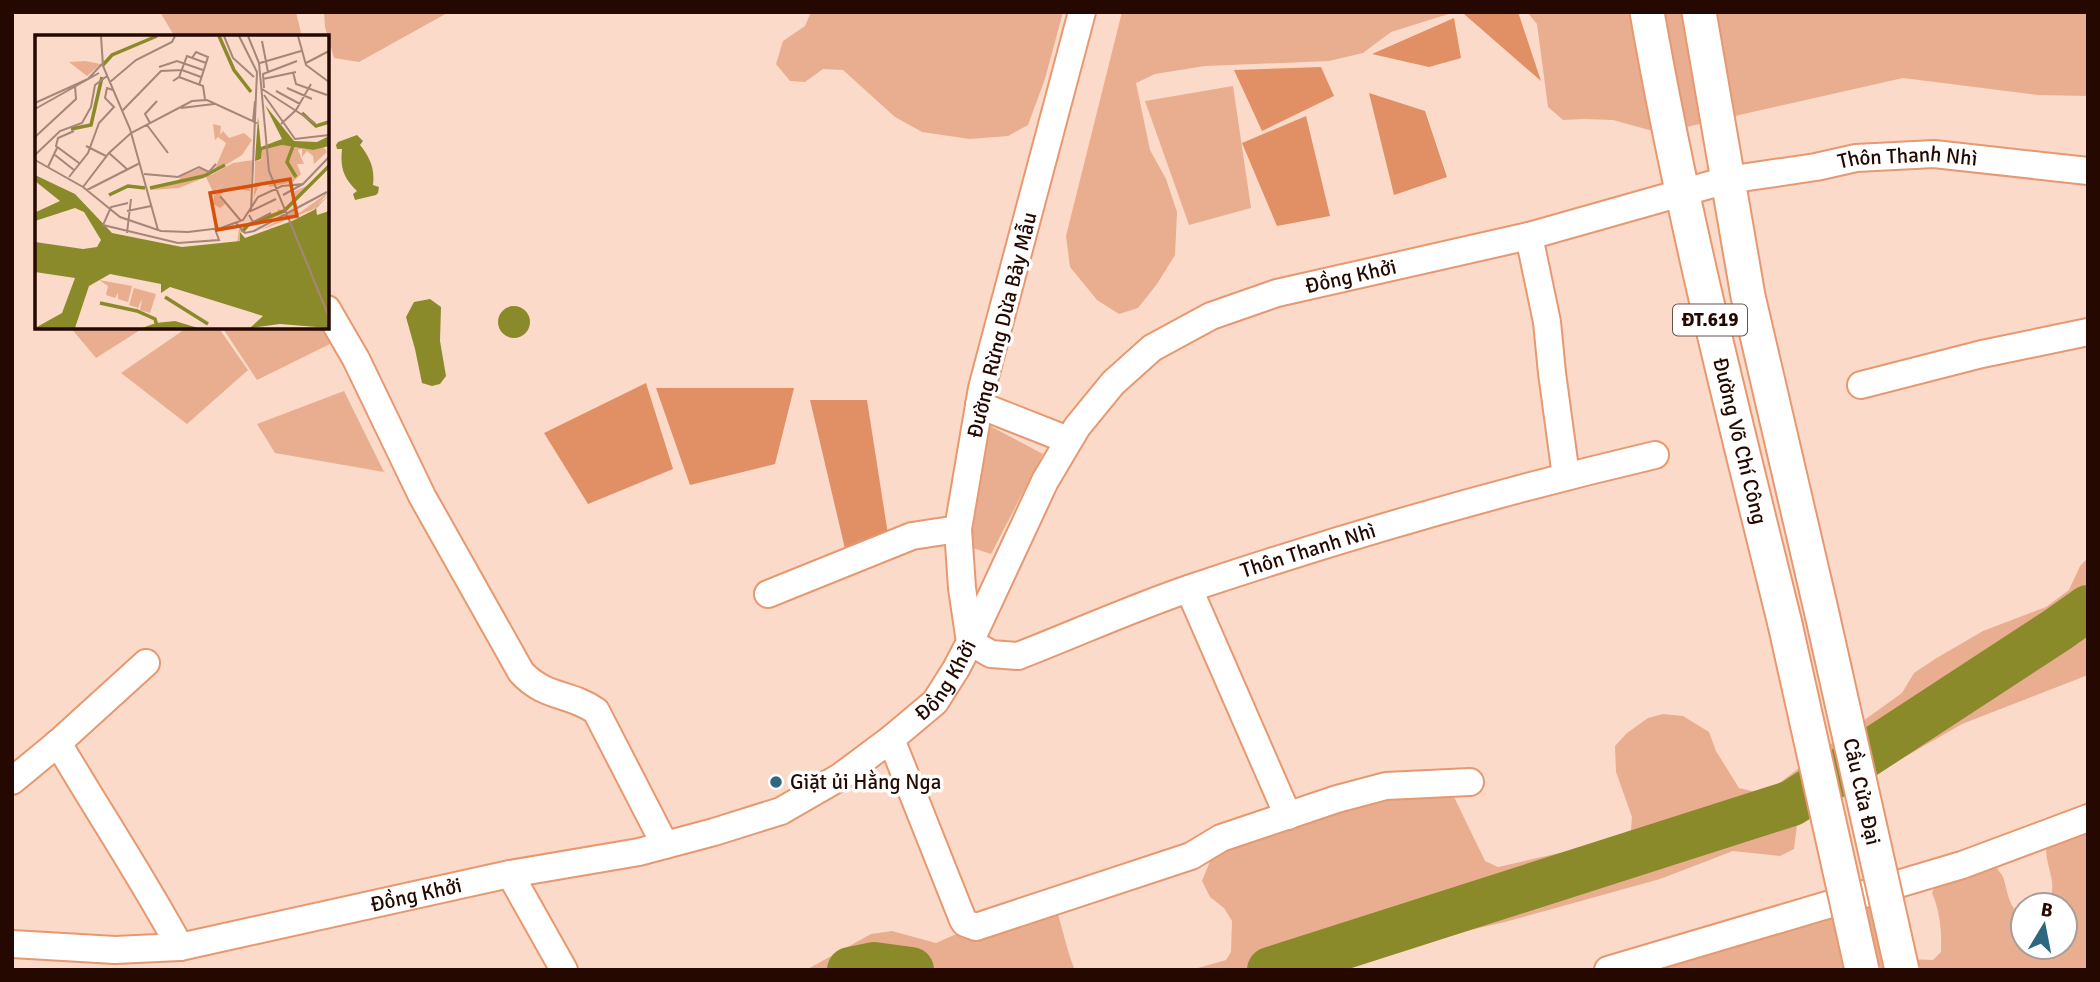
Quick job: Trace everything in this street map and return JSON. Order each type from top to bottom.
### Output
[{"type":"main road","name":"Đường Võ Chí Công","points":[[1647,12],[1707,309],[1785,624]]},
{"type":"main road","name":"Đường Võ Chí Công","points":[[1699,12],[1748,296],[1822,614]]},
{"type":"main road","name":"Cầu Cửa Đại","points":[[1822,614],[1902,970]]},
{"type":"main road","name":"Cầu Cửa Đại","points":[[1785,624],[1862,970]]},
{"type":"street","name":"Đường Rừng Dừa Bảy Mẫu","points":[[970,642],[962,589],[958,529],[979,405],[1082,12]]},
{"type":"street","name":"Thôn Thanh Nhì","points":[[1727,180],[1816,167],[1856,158],[1934,154],[2088,172]]},
{"type":"street","name":"Đồng Khởi","points":[[12,944],[115,950],[180,947],[510,874],[639,852],[781,811],[840,777],[935,702],[970,642],[1045,481],[1068,440],[1113,383],[1152,348],[1211,316],[1277,293],[1529,236],[1727,180]]},
{"type":"street","points":[[1529,236],[1547,322],[1566,476]]},
{"type":"street","points":[[329,312],[356,359],[422,496],[521,672],[530,683],[540,689],[587,705],[596,712],[665,845]]},
{"type":"street","points":[[1861,385],[1982,354],[2088,332]]},
{"type":"street","points":[[979,405],[1068,440]]},
{"type":"street","name":"Thôn Thanh Nhì","points":[[970,642],[992,654],[1018,656],[1189,589],[1441,510],[1655,455]]},
{"type":"street","points":[[768,594],[912,536],[958,529]]},
{"type":"street","points":[[1189,589],[1288,816]]},
{"type":"street","points":[[12,781],[146,663]]},
{"type":"street","points":[[891,739],[963,920],[976,927],[1191,856],[1221,838],[1386,786],[1470,782]]},
{"type":"street","points":[[58,743],[147,887],[180,947]]},
{"type":"street","points":[[1608,970],[1962,865],[2088,818]]},
{"type":"street","points":[[510,874],[564,970]]},
{"type":"shaded area","points":[[160,12],[296,12],[302,35],[174,35]]},
{"type":"shaded area","points":[[324,12],[449,12],[359,62],[334,58],[325,27]]},
{"type":"shaded area","points":[[811,12],[1063,12],[1045,79],[1028,125],[1008,136],[970,139],[922,132],[895,117],[843,70],[823,69],[805,82],[790,81],[776,64],[783,41],[805,26]]},
{"type":"shaded area","points":[[1122,12],[1455,12],[1391,32],[1363,53],[1329,61],[1205,66],[1155,74],[1136,83],[1150,150],[1166,179],[1177,212],[1175,255],[1138,308],[1119,314],[1097,300],[1070,267],[1066,236]]},
{"type":"shaded area","points":[[1518,12],[1541,81],[1464,14]]},
{"type":"shaded area","points":[[1527,12],[2088,12],[2088,96],[2038,95],[1903,78],[1660,133],[1613,120],[1563,120],[1548,107],[1537,24]]},
{"type":"shaded area","points":[[1454,18],[1461,58],[1429,67],[1372,54]]},
{"type":"shaded area","points":[[1321,67],[1334,96],[1262,131],[1234,70]]},
{"type":"shaded area","points":[[1233,86],[1251,208],[1189,225],[1145,101]]},
{"type":"shaded area","points":[[1369,93],[1425,111],[1447,177],[1394,195]]},
{"type":"shaded area","points":[[1306,116],[1330,216],[1277,226],[1242,143]]},
{"type":"shaded area","points":[[357,135],[363,141],[360,145],[371,164],[373,185],[379,187],[376,195],[355,200],[353,194],[357,191],[346,177],[342,167],[342,149],[337,149],[336,145]]},
{"type":"shaded area","points":[[430,299],[441,307],[440,341],[446,376],[440,384],[432,386],[422,383],[406,317],[414,302]]},
{"type":"shaded area","points":[[514,306],[525,311],[530,322],[525,333],[514,338],[503,333],[498,322],[503,311]]},
{"type":"shaded area","points":[[72,329],[142,329],[96,358]]},
{"type":"shaded area","points":[[185,329],[219,329],[248,370],[187,424],[121,373]]},
{"type":"shaded area","points":[[223,329],[329,329],[338,340],[257,380]]},
{"type":"shaded area","points":[[646,383],[673,469],[588,504],[544,433]]},
{"type":"shaded area","points":[[656,388],[794,388],[775,464],[690,485]]},
{"type":"shaded area","points":[[344,391],[384,472],[275,453],[257,424]]},
{"type":"shaded area","points":[[810,400],[867,400],[889,541],[846,553]]},
{"type":"shaded area","points":[[990,426],[1043,454],[991,554],[970,547]]},
{"type":"shaded area","points":[[2088,558],[2088,675],[1962,724],[1856,785],[1829,809],[1797,825],[1794,849],[1780,856],[1733,851],[1660,879],[1505,922],[1405,945],[1343,970],[1191,970],[1226,960],[1231,952],[1232,921],[1224,908],[1210,897],[1202,881],[1213,854],[1382,796],[1441,792],[1454,797],[1485,861],[1498,867],[1608,842],[1631,830],[1632,817],[1616,772],[1615,746],[1627,733],[1648,718],[1663,714],[1683,716],[1709,732],[1716,751],[1739,788],[1756,792],[1774,787],[1902,693],[1914,673],[1935,659],[1983,631],[2046,607],[2069,590],[2080,566]]},
{"type":"shaded area","points":[[2088,827],[2088,970],[1638,970],[1868,896],[1908,959],[1933,960],[1941,952],[1939,915],[1932,893],[1935,886],[1995,865],[2002,875],[2009,897],[2009,961],[2079,961],[2079,891],[2052,891],[2046,846]]},
{"type":"shaded area","points":[[1047,909],[1058,915],[1075,970],[806,970],[871,934],[892,931],[936,943],[1020,914]]},
{"type":"waterway","points":[[1270,970],[1792,803],[2088,608]]},
{"type":"waterway","points":[[850,970],[874,965],[911,970]]},
{"type":"place","name":"Giặt ủi Hằng Nga","points":[[776,782]]}]
